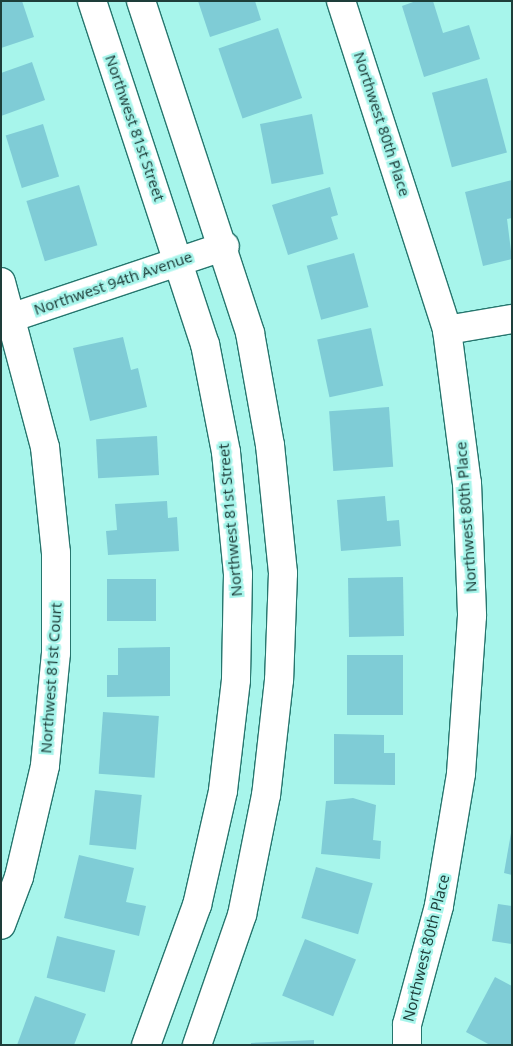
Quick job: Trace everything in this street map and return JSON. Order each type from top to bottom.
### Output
[{"type":"street","name":"Northwest 81st Street","points":[[92,1],[180,261],[206,344],[226,452],[238,574],[236,680],[223,791],[197,905],[146,1045]]},
{"type":"street","points":[[141,1],[224,246],[250,333],[270,445],[283,573],[279,680],[266,795],[242,915],[197,1045]]},
{"type":"street","name":"Northwest 80th Place","points":[[341,1],[448,330],[467,483],[472,616],[461,774],[439,906],[407,1025],[407,1045]]},
{"type":"street","name":"Northwest 94th Avenue","points":[[7,319],[224,246]]},
{"type":"street","name":"Northwest 81st Court","points":[[1,282],[7,319],[44,446],[56,553],[56,653],[45,766],[18,878],[1,925]]},
{"type":"street","points":[[448,330],[512,319]]},
{"type":"building","points":[[1,1],[22,1],[34,37],[1,48]]},
{"type":"building","points":[[198,1],[255,1],[261,20],[210,37]]},
{"type":"building","points":[[416,1],[433,1],[443,33],[469,25],[480,59],[424,77],[402,6]]},
{"type":"building","points":[[278,28],[302,98],[243,118],[218,49]]},
{"type":"building","points":[[32,62],[45,100],[1,116],[1,73]]},
{"type":"building","points":[[487,78],[507,152],[452,167],[432,93]]},
{"type":"building","points":[[312,114],[324,174],[272,184],[260,124]]},
{"type":"building","points":[[43,124],[59,177],[22,188],[6,135]]},
{"type":"building","points":[[512,180],[512,218],[507,219],[512,259],[483,266],[465,192]]},
{"type":"building","points":[[79,185],[97,245],[45,261],[26,201]]},
{"type":"building","points":[[330,187],[338,215],[331,217],[338,239],[288,255],[272,205]]},
{"type":"building","points":[[354,253],[368,307],[321,320],[307,266]]},
{"type":"building","points":[[371,328],[383,386],[329,397],[317,339]]},
{"type":"building","points":[[123,337],[131,370],[138,368],[147,407],[90,421],[73,348]]},
{"type":"building","points":[[389,407],[393,467],[333,471],[329,411]]},
{"type":"building","points":[[157,436],[159,475],[98,478],[96,439]]},
{"type":"building","points":[[385,496],[387,521],[399,520],[401,546],[341,551],[337,500]]},
{"type":"building","points":[[167,501],[168,518],[177,517],[179,551],[108,555],[106,531],[117,530],[115,504]]},
{"type":"building","points":[[403,577],[404,636],[349,637],[348,578]]},
{"type":"building","points":[[107,579],[156,579],[156,621],[107,621]]},
{"type":"building","points":[[170,647],[170,696],[107,697],[107,675],[118,675],[118,648]]},
{"type":"building","points":[[347,655],[403,655],[403,715],[347,715]]},
{"type":"building","points":[[103,712],[159,716],[155,778],[99,774]]},
{"type":"building","points":[[334,734],[384,735],[384,753],[395,753],[395,785],[334,784]]},
{"type":"building","points":[[95,790],[142,795],[136,850],[89,845]]},
{"type":"building","points":[[353,798],[376,805],[373,840],[381,841],[380,859],[321,854],[326,801]]},
{"type":"building","points":[[512,833],[512,875],[504,873]]},
{"type":"building","points":[[79,855],[134,868],[126,902],[146,906],[139,936],[64,918]]},
{"type":"building","points":[[316,867],[373,883],[358,934],[301,918]]},
{"type":"building","points":[[498,904],[512,906],[512,944],[492,941]]},
{"type":"building","points":[[57,936],[115,951],[105,992],[47,978]]},
{"type":"building","points":[[305,939],[356,960],[333,1016],[282,996]]},
{"type":"building","points":[[495,977],[512,986],[512,1045],[490,1045],[466,1032]]},
{"type":"building","points":[[35,996],[86,1014],[74,1045],[17,1045]]},
{"type":"building","points":[[314,1040],[314,1045],[251,1045],[251,1043]]}]
